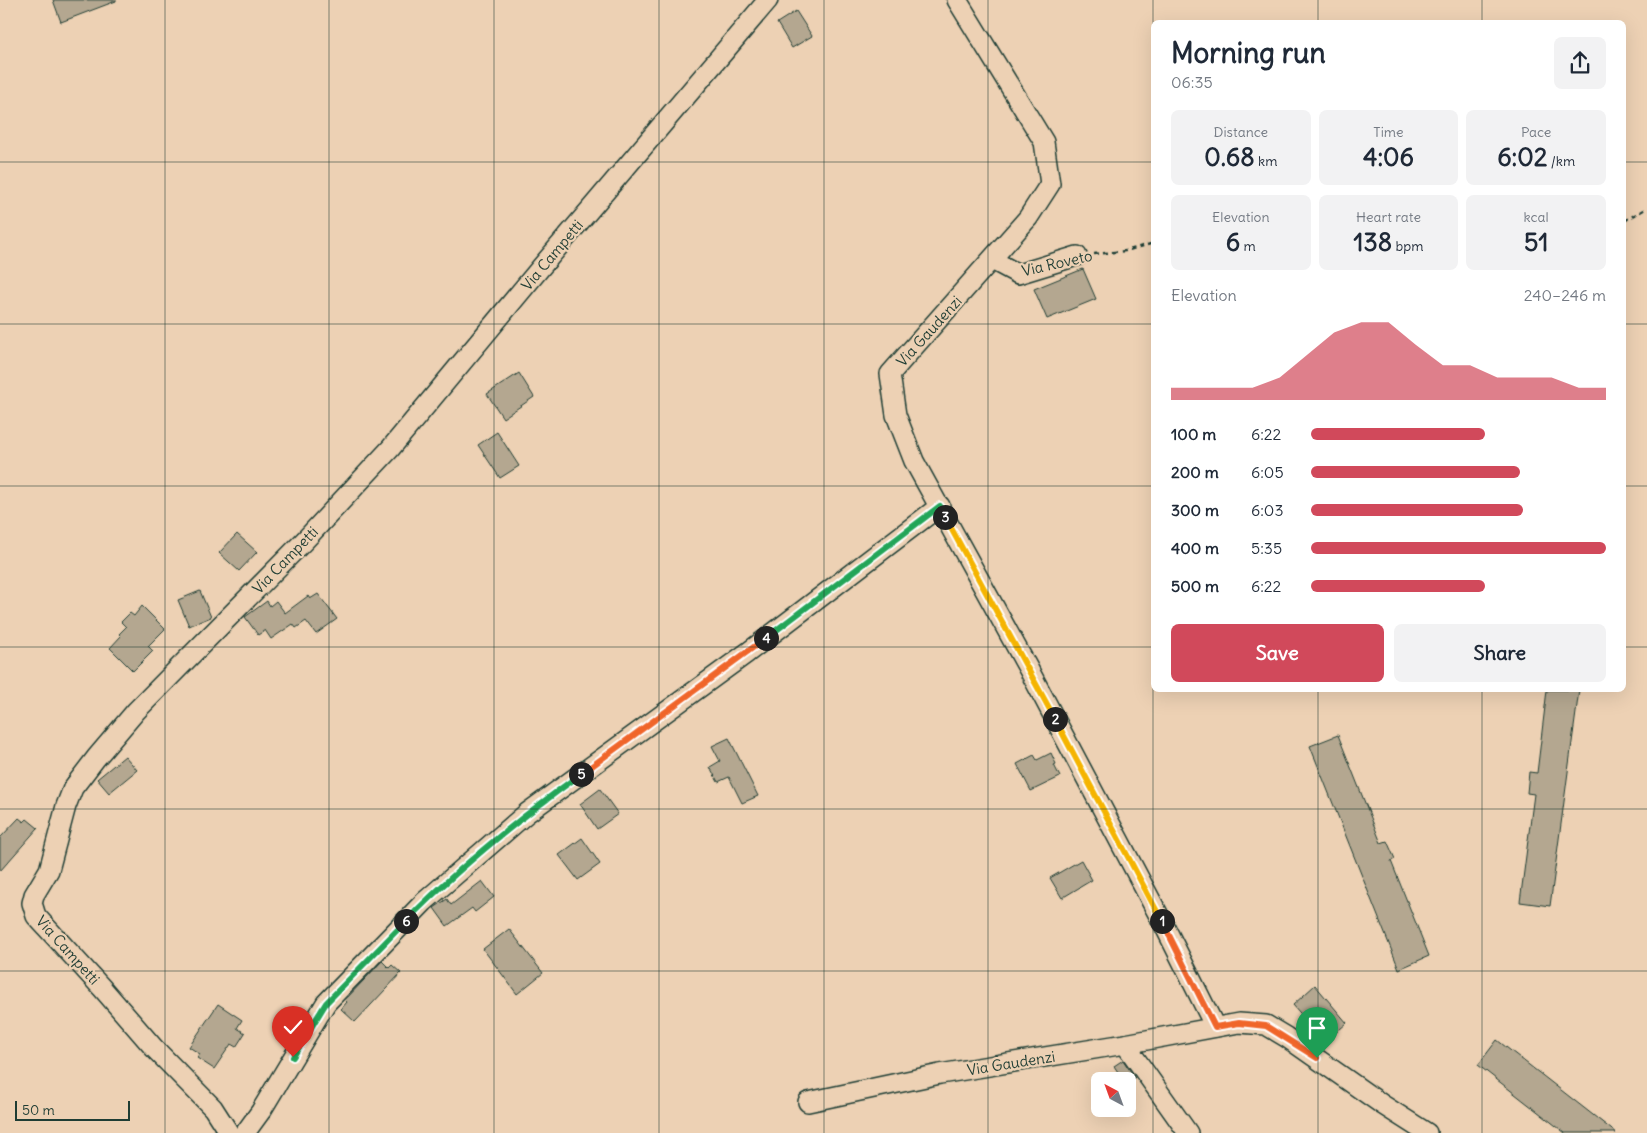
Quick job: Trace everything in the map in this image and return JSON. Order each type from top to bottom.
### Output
[{"type":"street","name":"Via Campetti","points":[[229,1133],[213,1108],[154,1048],[36,916],[32,903],[34,895],[49,870],[66,806],[74,788],[136,711],[298,547],[390,449],[542,266],[768,0]]},
{"type":"street","name":"Via Gaudenzi","points":[[957,0],[1044,142],[1050,184],[1028,218],[890,374],[896,415],[914,460],[1029,670],[1215,1027]]},
{"type":"street","name":"Via Roveto","points":[[992,260],[1018,274],[1077,256]]},
{"type":"street","points":[[245,1133],[261,1111],[326,1003],[424,902],[527,813],[747,653],[940,506]]},
{"type":"street","name":"Via Gaudenzi","points":[[808,1102],[940,1074],[1125,1044],[1239,1023],[1266,1026],[1317,1058],[1426,1133]]},
{"type":"street","points":[[1125,1044],[1188,1133]]},
{"type":"path","points":[[1626,220],[1647,208]]},
{"type":"path","name":"Via Roveto","points":[[1077,256],[1124,251],[1151,244]]},
{"type":"building","points":[[53,0],[116,0],[116,1],[61,22]]},
{"type":"building","points":[[796,11],[812,36],[792,48],[777,23]]},
{"type":"building","points":[[1083,269],[1096,299],[1047,319],[1034,289]]},
{"type":"building","points":[[519,373],[534,397],[503,418],[487,394]]},
{"type":"building","points":[[497,432],[519,466],[500,478],[478,445]]},
{"type":"building","points":[[237,534],[257,552],[239,571],[219,553]]},
{"type":"building","points":[[200,591],[211,617],[189,626],[178,600]]},
{"type":"building","points":[[318,594],[337,619],[316,634],[306,621],[296,628],[293,624],[271,639],[265,630],[258,635],[245,617],[267,601],[270,606],[276,601],[285,613],[308,596],[310,599]]},
{"type":"building","points":[[142,606],[165,629],[148,646],[153,651],[133,671],[110,648],[126,627],[121,622],[130,613],[134,616]]},
{"type":"building","points":[[1547,692],[1579,692],[1550,906],[1520,902],[1534,794],[1527,793],[1529,772],[1537,773]]},
{"type":"building","points":[[1338,735],[1381,843],[1387,841],[1395,859],[1391,861],[1429,956],[1399,969],[1310,746]]},
{"type":"building","points":[[729,738],[758,796],[742,803],[729,777],[718,782],[710,767],[720,761],[712,746]]},
{"type":"building","points":[[1051,753],[1060,777],[1031,791],[1017,764],[1034,755],[1037,760]]},
{"type":"building","points":[[125,756],[137,770],[109,793],[97,779]]},
{"type":"building","points":[[600,789],[618,814],[597,829],[580,804]]},
{"type":"building","points":[[19,818],[24,822],[27,819],[38,828],[0,871],[0,838]]},
{"type":"building","points":[[582,838],[600,864],[578,880],[559,855]]},
{"type":"building","points":[[1081,860],[1092,880],[1062,898],[1050,878]]},
{"type":"building","points":[[482,881],[494,897],[475,912],[472,908],[447,926],[434,908],[447,899],[451,905]]},
{"type":"building","points":[[509,929],[543,973],[517,994],[483,949]]},
{"type":"building","points":[[382,961],[389,968],[392,965],[401,973],[355,1022],[341,1009],[347,1002],[345,1000]]},
{"type":"building","points":[[1315,985],[1347,1023],[1325,1042],[1293,1005]]},
{"type":"building","points":[[218,1004],[242,1020],[237,1028],[245,1033],[236,1047],[231,1044],[214,1069],[197,1058],[200,1054],[189,1047]]},
{"type":"building","points":[[1497,1040],[1616,1133],[1565,1133],[1478,1065]]},
{"type":"building","points":[[1123,1060],[1131,1072],[1118,1072],[1114,1066]]},
{"type":"route","points":[[293,1057],[326,1003],[424,902],[527,813],[747,653],[940,506],[1029,670],[1210,1014],[1215,1027],[1239,1023],[1266,1026],[1317,1058]]}]
